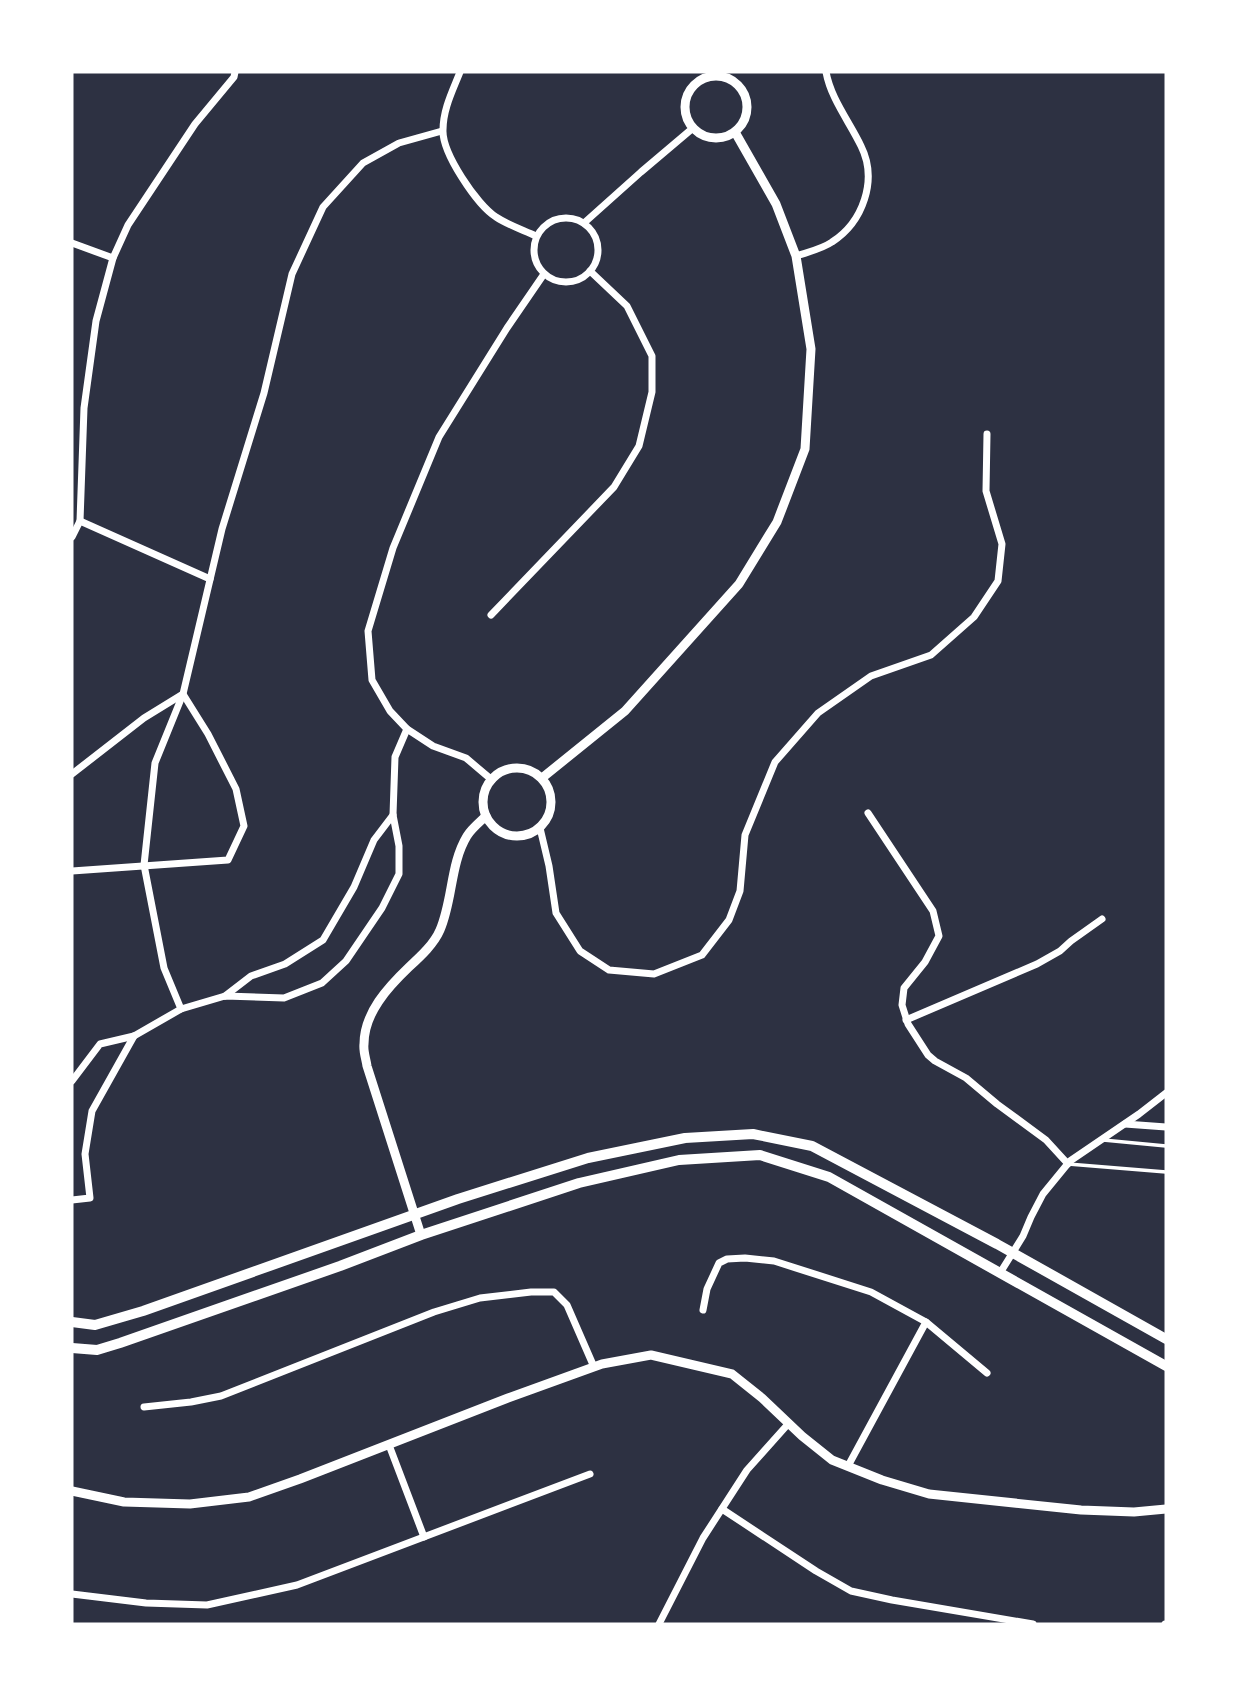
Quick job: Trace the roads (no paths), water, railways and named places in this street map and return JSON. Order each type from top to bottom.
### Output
[{"type":"main road","points":[[72,1322],[94,1325],[143,1311],[458,1199],[588,1158],[685,1138],[753,1134],[812,1146],[1012,1252],[1166,1339]]},
{"type":"main road","points":[[72,1348],[97,1350],[120,1343],[579,1183],[679,1160],[760,1154],[829,1177],[1166,1367]]},
{"type":"street","points":[[72,537],[80,521],[84,408],[96,321],[113,258],[128,225],[195,124],[234,77],[235,72]]},
{"type":"street","points":[[460,72],[449,99],[442,131],[452,160],[472,193],[495,216],[536,236]]},
{"type":"street","points":[[796,256],[830,244],[850,228],[860,212],[867,187],[869,169],[862,149],[837,104],[826,72]]},
{"type":"street","points":[[729,75],[743,92],[747,102],[743,123],[735,132],[719,138],[701,134],[693,128],[686,111],[690,91],[706,78],[729,75]]},
{"type":"street","points":[[584,223],[693,128]]},
{"type":"street","points":[[181,1009],[164,968],[144,866],[155,763],[183,694],[222,529],[264,393],[292,274],[323,207],[363,163],[399,143],[442,131]]},
{"type":"street","points":[[542,778],[625,711],[739,584],[777,522],[805,449],[811,349],[796,256],[776,204],[735,132]]},
{"type":"street","points":[[574,218],[592,230],[597,240],[596,262],[582,278],[562,282],[553,279],[544,274],[534,256],[536,236],[552,220],[574,218]]},
{"type":"street","points":[[72,243],[113,258]]},
{"type":"street","points":[[491,615],[614,487],[639,446],[652,392],[652,356],[627,306],[590,271]]},
{"type":"street","points":[[492,780],[466,758],[433,746],[407,729],[390,711],[372,680],[368,631],[393,548],[439,438],[544,274]]},
{"type":"street","points":[[540,828],[556,913],[580,951],[609,970],[654,974],[702,955],[729,920],[740,891],[745,835],[775,762],[818,713],[872,676],[931,655],[974,617],[998,581],[1002,544],[986,491],[987,434]]},
{"type":"street","points":[[80,521],[210,579]]},
{"type":"street","points":[[72,774],[144,718],[183,694]]},
{"type":"street","points":[[72,871],[228,860],[244,827],[236,789],[208,734],[183,694]]},
{"type":"street","points":[[72,1081],[100,1044],[134,1036],[181,1009],[225,996],[284,998],[322,983],[346,961],[382,908],[399,874],[399,846],[393,815],[395,757],[407,729]]},
{"type":"street","points":[[511,769],[533,772],[542,778],[551,798],[547,820],[530,834],[510,836],[500,832],[492,825],[483,807],[486,788],[492,780],[511,769]]},
{"type":"street","points":[[868,813],[933,911],[937,922],[939,936],[936,944],[904,988],[902,1005],[906,1020],[928,1055],[966,1078],[1046,1140],[1068,1164]]},
{"type":"street","points":[[225,996],[251,976],[285,964],[323,940],[354,887],[374,840],[393,815]]},
{"type":"street","points":[[421,1236],[367,1066],[363,1044],[376,1003],[423,954],[440,932],[451,894],[456,861],[467,835],[486,816]]},
{"type":"street","points":[[906,1020],[1037,964],[1060,951],[1102,919]]},
{"type":"street","points":[[72,1200],[90,1198],[85,1154],[92,1111],[134,1036]]},
{"type":"street","points":[[1000,1273],[1023,1236],[1043,1194],[1068,1164],[1166,1093]]},
{"type":"street","points":[[1125,1124],[1166,1126]]},
{"type":"street","points":[[703,1310],[707,1289],[719,1263],[727,1259],[745,1258],[774,1261],[871,1292],[926,1322],[987,1373]]},
{"type":"street","points":[[144,1407],[221,1396],[434,1311],[480,1297],[531,1292],[554,1293],[566,1305],[594,1367]]},
{"type":"street","points":[[848,1466],[926,1322]]},
{"type":"street","points":[[72,1491],[124,1502],[150,1503],[190,1504],[249,1497],[602,1364],[651,1355],[732,1374],[832,1460],[882,1480],[929,1494],[1081,1510],[1134,1512],[1166,1509]]},
{"type":"street","points":[[659,1624],[703,1538],[722,1508],[747,1470],[789,1423]]},
{"type":"street","points":[[389,1445],[424,1537]]},
{"type":"street","points":[[72,1594],[146,1603],[207,1605],[297,1585],[590,1474]]},
{"type":"street","points":[[722,1508],[816,1571],[851,1591],[1033,1624]]},
{"type":"lane","points":[[1101,1140],[1166,1146]]},
{"type":"lane","points":[[1068,1164],[1166,1172]]}]
